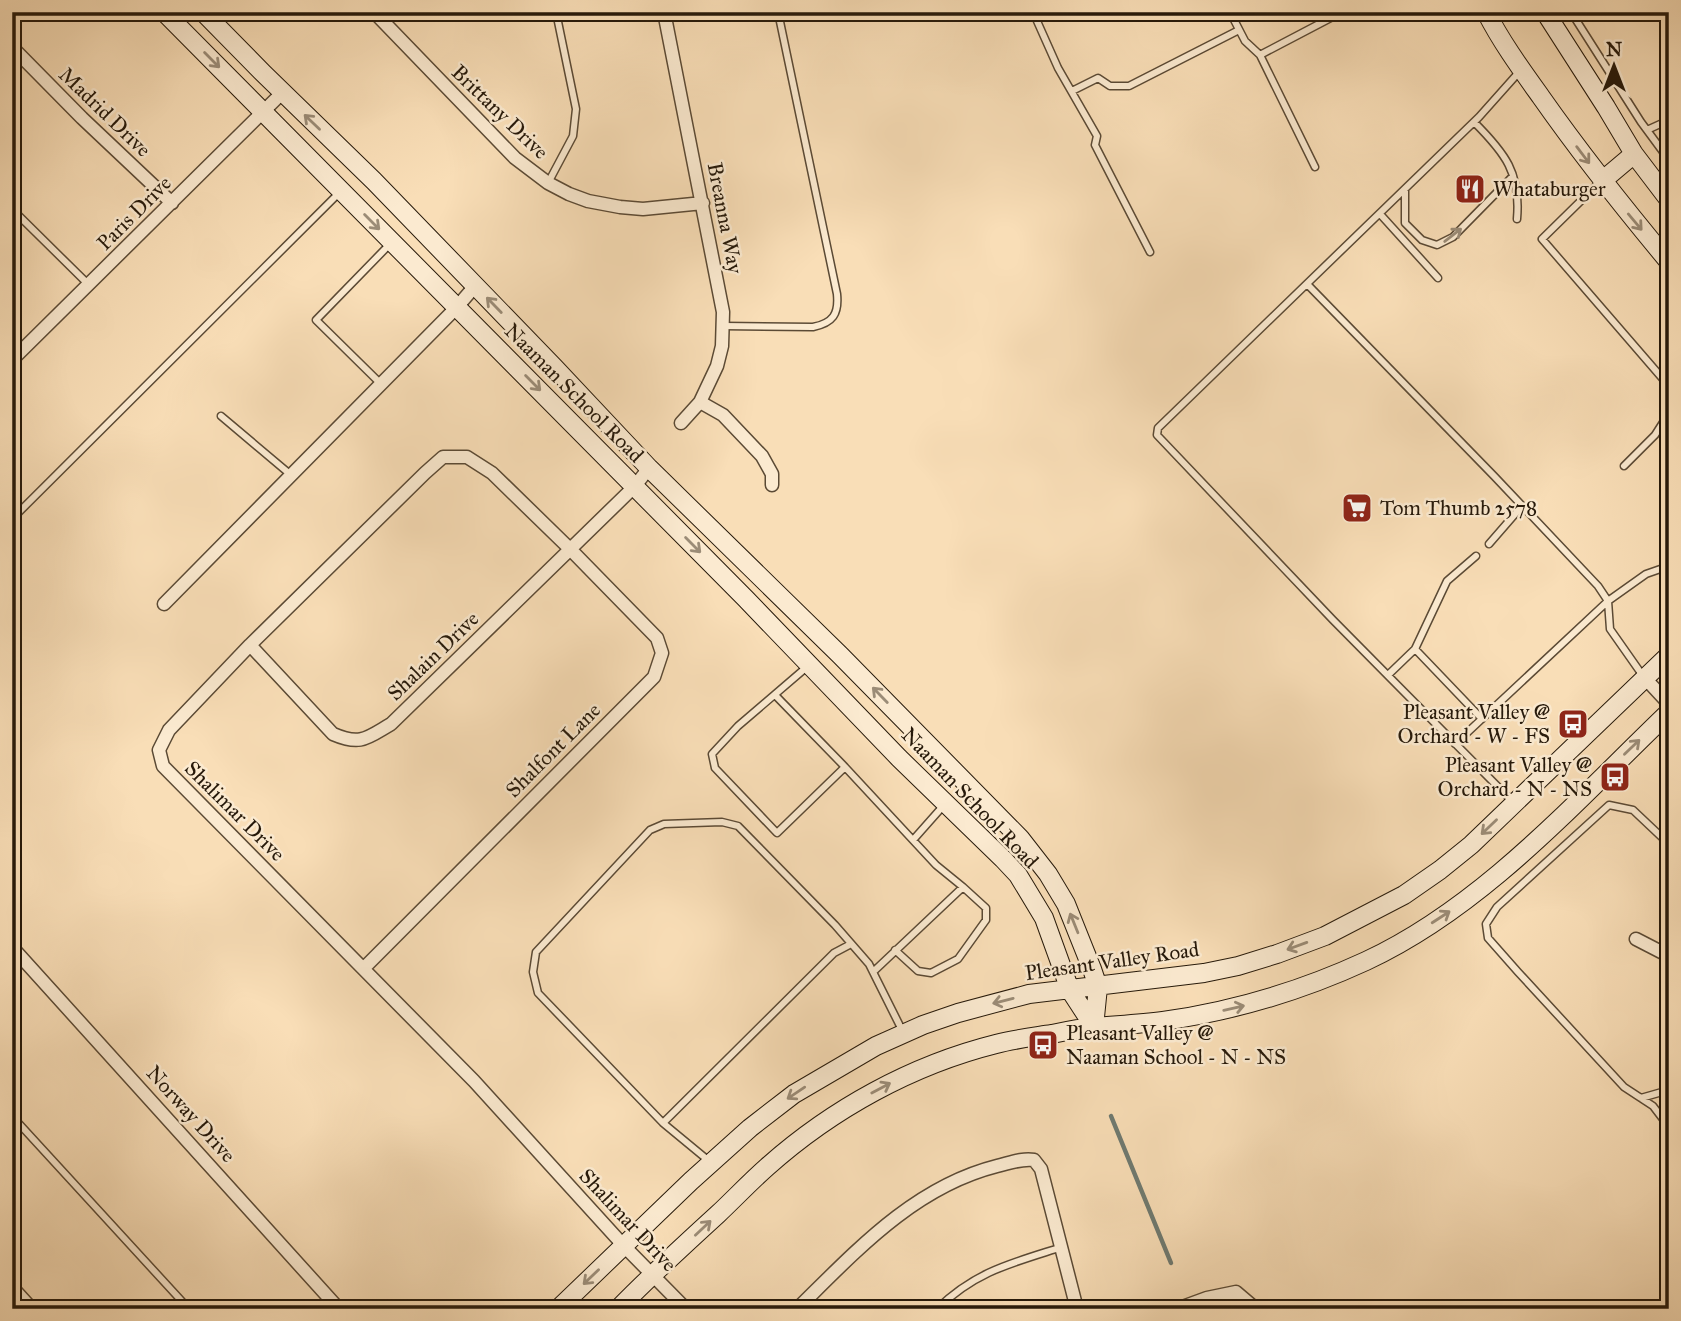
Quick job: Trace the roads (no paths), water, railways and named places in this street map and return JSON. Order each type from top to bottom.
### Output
[{"type":"main road","name":"Naaman School Road","points":[[164,12],[635,486],[899,758],[1018,875],[1044,918],[1070,990],[1094,1027]]},
{"type":"main road","name":"Naaman School Road","points":[[203,12],[374,181],[649,468],[840,655],[1020,838],[1048,874],[1066,904],[1092,969],[1098,986],[1094,1027]]},
{"type":"main road","points":[[1486,12],[1502,43],[1602,181],[1669,261]]},
{"type":"main road","points":[[1545,12],[1634,155],[1669,201]]},
{"type":"main road","points":[[1602,181],[1634,155]]},
{"type":"main road","name":"Pleasant Valley Road","points":[[558,1309],[750,1128],[794,1094],[876,1046],[958,1013],[1029,994],[1204,973],[1238,966],[1325,936],[1404,895],[1471,845],[1669,655]]},
{"type":"main road","points":[[618,1309],[768,1166],[852,1104],[888,1085],[941,1061],[1016,1039],[1201,1015],[1281,995],[1368,960],[1407,939],[1479,891],[1669,712]]},
{"type":"street","name":"Brittany Drive","points":[[374,12],[515,158],[548,183],[588,201],[620,207],[643,209],[703,204]]},
{"type":"street","name":"Breanna Way","points":[[664,12],[723,312],[722,346],[717,366],[700,402],[681,423]]},
{"type":"street","name":"Madrid Drive","points":[[12,47],[172,204]]},
{"type":"street","name":"Paris Drive","points":[[12,360],[282,93]]},
{"type":"street","points":[[164,604],[475,286]]},
{"type":"street","points":[[700,402],[723,415],[762,456],[772,474],[772,485]]},
{"type":"street","name":"Shalimar Drive","points":[[570,549],[492,473],[467,457],[443,457],[250,645],[169,730],[159,750],[163,766],[474,1081],[624,1246],[686,1309]]},
{"type":"street","points":[[635,486],[649,468]]},
{"type":"street","name":"Shalain Drive","points":[[250,645],[333,734],[347,740],[365,740],[391,724],[635,486]]},
{"type":"street","name":"Shalfont Lane","points":[[364,968],[654,677],[662,653],[657,638],[570,549]]},
{"type":"street","points":[[1644,677],[1669,704]]},
{"type":"street","points":[[1636,939],[1669,957]]},
{"type":"street","name":"Norway Drive","points":[[12,947],[339,1309]]},
{"type":"street","points":[[797,1309],[888,1222],[909,1207],[959,1179],[1025,1159],[1034,1160],[1041,1169],[1077,1309]]},
{"type":"street","points":[[12,1287],[32,1309]]},
{"type":"street","points":[[1177,1309],[1207,1298],[1236,1292],[1256,1309]]},
{"type":"lane","points":[[548,183],[573,136],[576,109],[556,12]]},
{"type":"lane","points":[[723,326],[824,325],[832,319],[838,302],[778,12]]},
{"type":"lane","points":[[1033,12],[1058,68],[1097,136],[1095,145],[1150,252]]},
{"type":"lane","points":[[1230,12],[1245,41],[1260,55],[1315,167]]},
{"type":"lane","points":[[1260,55],[1342,12]]},
{"type":"lane","points":[[1571,12],[1669,160]]},
{"type":"lane","points":[[1072,91],[1098,78],[1110,86],[1129,86],[1239,30]]},
{"type":"lane","points":[[1514,804],[1332,620],[1157,435],[1158,428],[1474,122],[1521,70]]},
{"type":"lane","points":[[1647,130],[1669,120]]},
{"type":"lane","points":[[1474,122],[1496,144],[1509,164],[1517,186],[1517,219]]},
{"type":"lane","points":[[1405,189],[1405,223],[1422,240],[1437,245],[1452,237],[1513,176]]},
{"type":"lane","points":[[1602,181],[1542,239],[1669,386]]},
{"type":"lane","points":[[12,519],[341,191]]},
{"type":"lane","points":[[12,209],[89,285]]},
{"type":"lane","points":[[1380,214],[1438,278]]},
{"type":"lane","points":[[381,384],[316,320],[392,242]]},
{"type":"lane","points":[[1307,284],[1598,586],[1608,601],[1610,629],[1644,677]]},
{"type":"lane","points":[[1624,466],[1654,435],[1669,413]]},
{"type":"lane","points":[[221,416],[291,475]]},
{"type":"lane","points":[[1662,423],[1669,430]]},
{"type":"lane","points":[[1489,544],[1522,506]]},
{"type":"lane","points":[[1388,675],[1415,649],[1447,581],[1476,556]]},
{"type":"lane","points":[[1455,744],[1608,601],[1646,574],[1669,566]]},
{"type":"lane","points":[[1415,649],[1482,719]]},
{"type":"lane","points":[[810,665],[738,726],[712,754],[715,768],[777,833],[845,767]]},
{"type":"lane","points":[[775,695],[936,865],[986,908],[986,920],[958,959],[931,973],[918,971],[895,950]]},
{"type":"lane","points":[[913,840],[945,803]]},
{"type":"lane","points":[[1669,844],[1633,810],[1609,805],[1497,907],[1486,924],[1488,937],[1518,972],[1624,1087],[1653,1106],[1669,1127]]},
{"type":"lane","points":[[711,1163],[663,1123],[538,993],[533,972],[536,953],[650,830],[664,824],[722,822],[738,826],[869,964],[904,1034]]},
{"type":"lane","points":[[873,972],[962,887]]},
{"type":"lane","points":[[663,1123],[834,953],[851,944]]},
{"type":"lane","points":[[1641,1098],[1669,1090]]},
{"type":"lane","points":[[12,1116],[189,1309]]},
{"type":"lane","points":[[937,1309],[973,1280],[996,1269],[1062,1247]]},
{"type":"waterway","points":[[1111,1116],[1171,1263]]},
{"type":"place","name":"Whataburger","points":[[1470,189]]},
{"type":"place","name":"Tom Thumb 2578","points":[[1357,508]]},
{"type":"place","name":"Pleasant Valley @ Orchard - W - FS","points":[[1573,724]]},
{"type":"place","name":"Pleasant Valley @ Orchard - N - NS","points":[[1615,777]]},
{"type":"place","name":"Pleasant Valley @ Naaman School - N - NS","points":[[1043,1045]]}]
